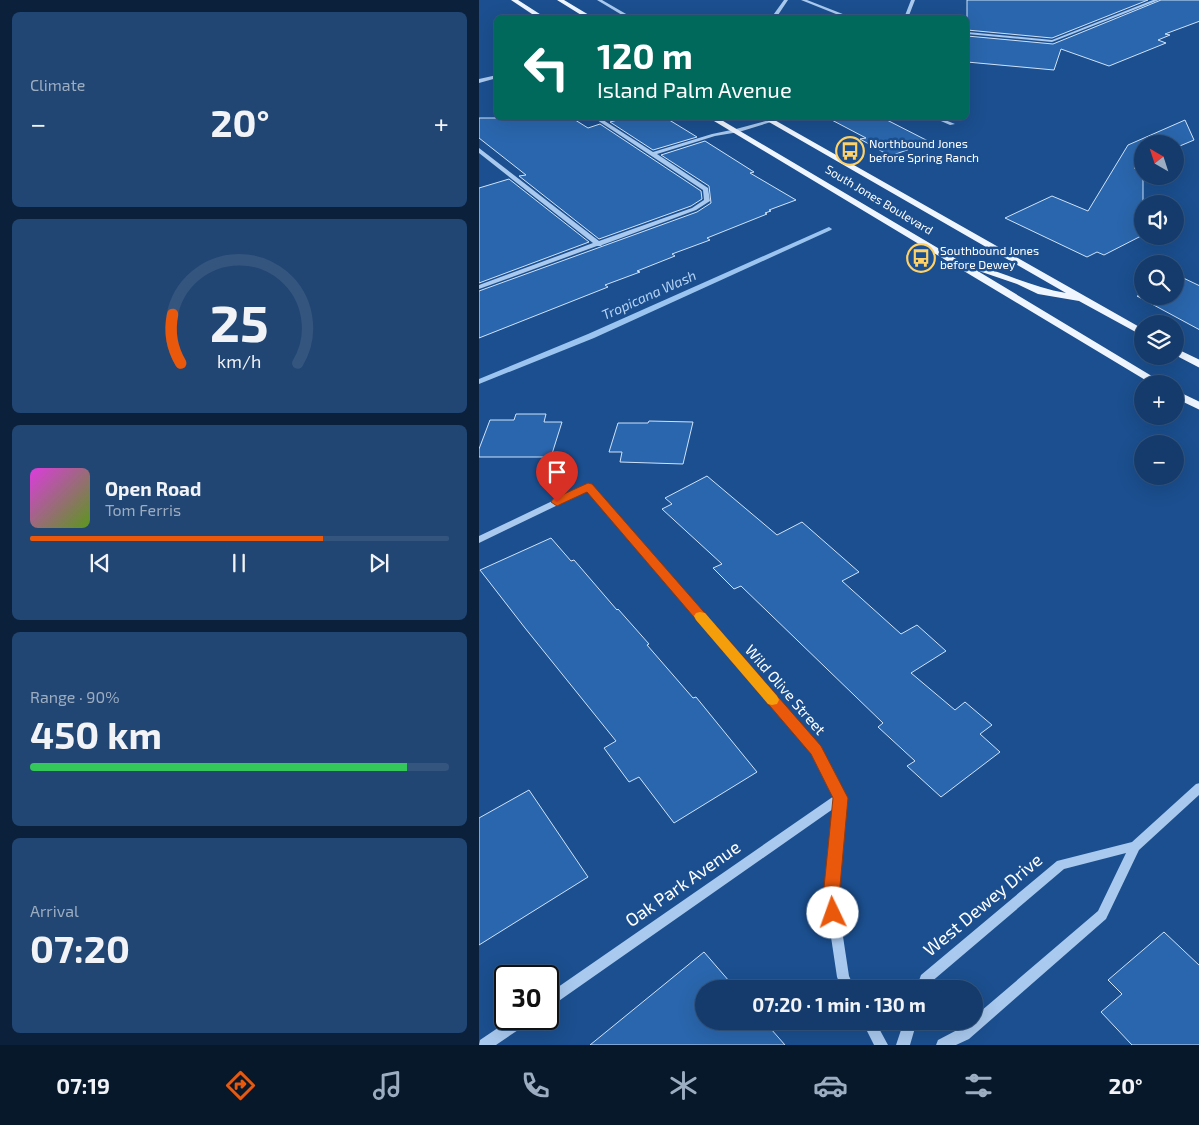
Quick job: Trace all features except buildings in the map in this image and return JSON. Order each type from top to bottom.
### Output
[{"type":"main road","points":[[514,0],[538,15]]},
{"type":"main road","points":[[560,0],[586,15]]},
{"type":"main road","name":"South Jones Boulevard","points":[[717,120],[1145,375]]},
{"type":"main road","name":"South Jones Boulevard","points":[[771,120],[1134,328]]},
{"type":"main road","points":[[952,259],[1020,282],[1041,292],[1084,299]]},
{"type":"main road","points":[[1184,356],[1199,365]]},
{"type":"main road","points":[[1184,398],[1199,407]]},
{"type":"street","points":[[599,0],[626,15]]},
{"type":"street","points":[[775,15],[786,0]]},
{"type":"street","points":[[803,0],[843,15]]},
{"type":"street","points":[[907,15],[913,0]]},
{"type":"street","points":[[969,32],[1052,41],[1157,0]]},
{"type":"street","points":[[479,81],[494,77]]},
{"type":"street","points":[[479,287],[599,245],[694,209],[707,201],[706,189],[600,120]]},
{"type":"street","points":[[652,154],[714,135],[737,131],[766,120]]},
{"type":"street","points":[[942,120],[952,124]]},
{"type":"street","points":[[479,150],[599,245]]},
{"type":"street","points":[[479,540],[588,487]]},
{"type":"street","name":"Wild Olive Street","points":[[588,487],[816,750],[840,798]]},
{"type":"street","name":"West Dewey Drive","points":[[943,1045],[964,1034],[1101,915],[1135,846],[1199,787]]},
{"type":"street","points":[[840,798],[831,897],[844,980]]},
{"type":"street","name":"Oak Park Avenue","points":[[559,993],[840,798]]},
{"type":"street","name":"West Dewey Drive","points":[[925,980],[1061,865],[1135,846]]},
{"type":"street","points":[[485,1045],[507,1030]]},
{"type":"street","points":[[873,1030],[881,1045]]},
{"type":"street","points":[[903,1045],[908,1030]]},
{"type":"waterway","name":"Tropicana Wash","points":[[479,382],[591,336],[829,229]]},
{"type":"slow traffic","points":[[700,616],[772,700]]},
{"type":"place","name":"Northbound Jones before Spring Ranch","points":[[850,151]]},
{"type":"place","name":"Southbound Jones before Dewey","points":[[921,258]]},
{"type":"route","points":[[557,502],[588,487],[816,750],[840,798],[831,897],[833,913]]}]
